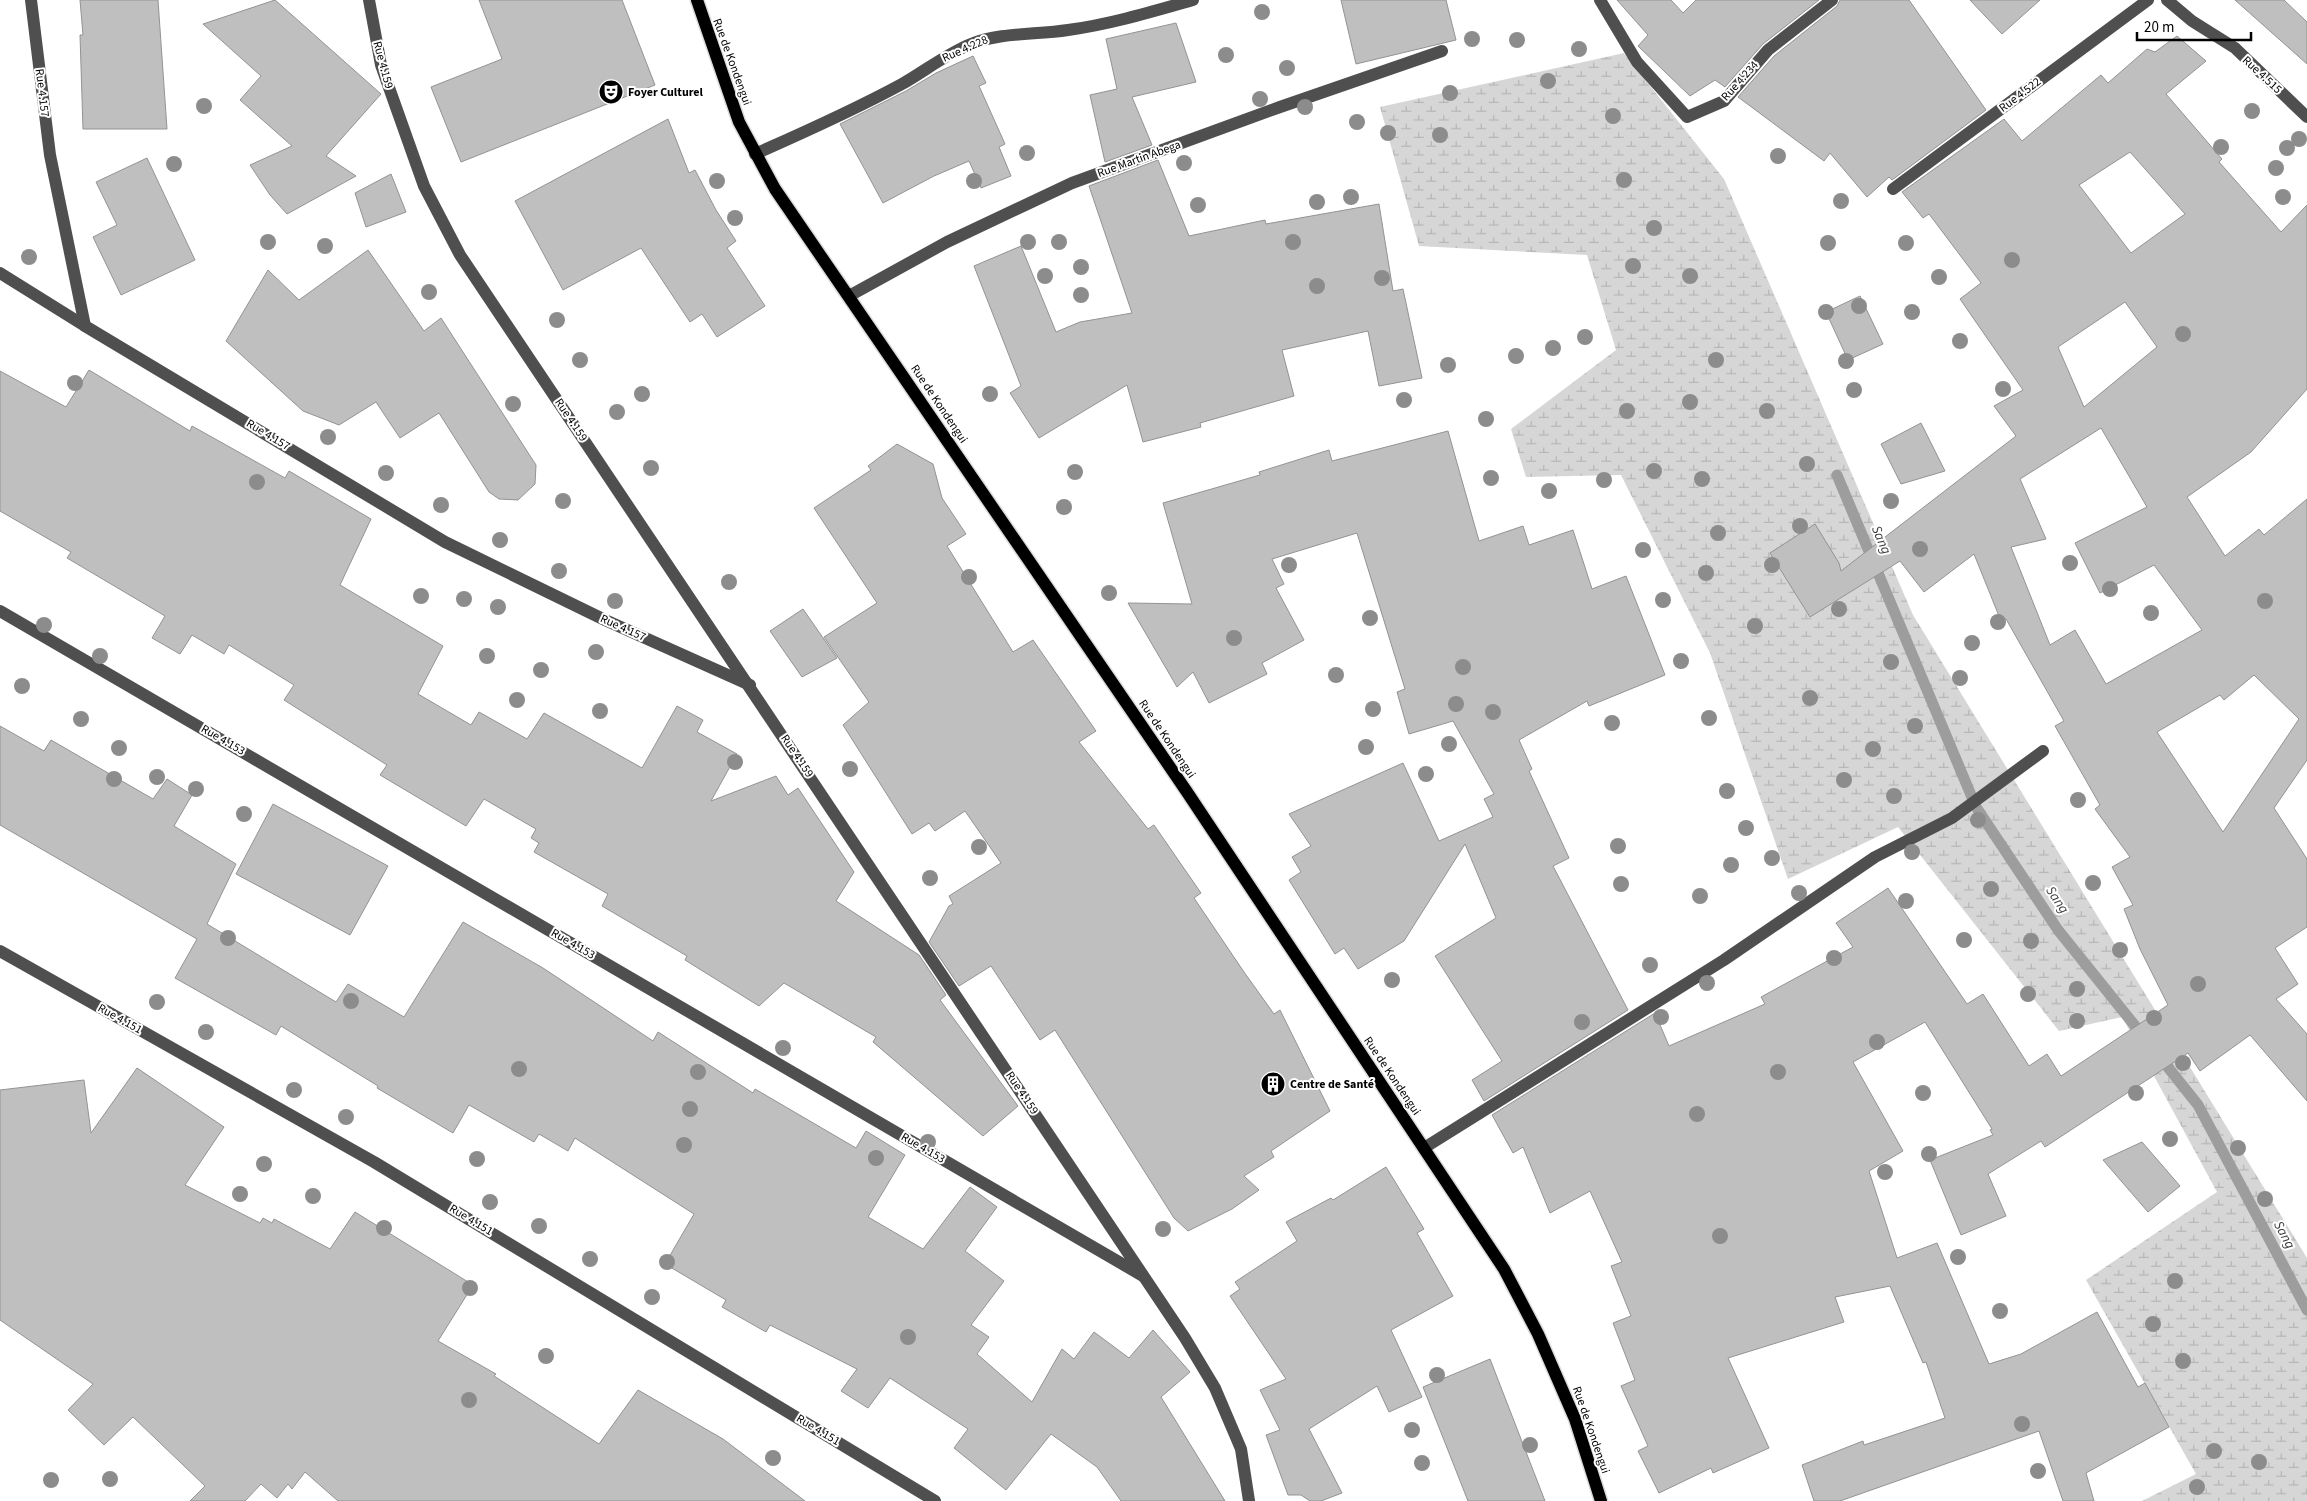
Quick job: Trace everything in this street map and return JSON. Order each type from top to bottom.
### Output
[{"type":"main road","name":"Rue de Kondengui","points":[[697,0],[739,122],[775,189],[1187,792],[1504,1269],[1538,1334],[1575,1420],[1601,1501]]},
{"type":"street","name":"Rue 4.157","points":[[31,0],[50,155],[85,326],[445,542],[605,620],[750,685]]},
{"type":"street","name":"Rue 4.159","points":[[369,0],[381,65],[424,186],[460,255],[1146,1278],[1215,1388],[1241,1449],[1249,1501]]},
{"type":"street","name":"Rue 4.228","points":[[755,154],[828,122],[904,82],[970,44],[991,37],[1096,26],[1133,18],[1193,0]]},
{"type":"street","name":"Rue 4.234","points":[[1600,0],[1637,62],[1687,117],[1724,101],[1768,50],[1832,0]]},
{"type":"street","name":"Rue 4.522","points":[[1893,189],[2148,0]]},
{"type":"street","name":"Rue 4.515","points":[[2167,0],[2192,22],[2234,48],[2307,117]]},
{"type":"street","name":"Rue Martin Abega","points":[[849,296],[947,242],[1072,183],[1280,107],[1442,51]]},
{"type":"street","points":[[0,273],[85,326]]},
{"type":"street","name":"Rue 4.153","points":[[0,610],[1146,1278]]},
{"type":"street","points":[[1424,1148],[1724,960],[1876,857],[1952,818],[2043,751]]},
{"type":"street","name":"Rue 4.151","points":[[0,952],[374,1162],[935,1501]]},
{"type":"green space","points":[[1624,53],[1724,179],[1913,615],[2307,1258],[2307,1501],[2142,1501],[2196,1474],[2086,1280],[2217,1192],[2122,1017],[2059,1031],[1898,827],[1788,879],[1710,653],[1621,475],[1526,477],[1511,429],[1616,350],[1587,255],[1419,246],[1380,107]]},
{"type":"building","points":[[80,0],[158,0],[167,129],[83,129],[80,35],[83,35]]},
{"type":"building","points":[[275,0],[381,94],[326,156],[356,176],[287,214],[270,195],[250,165],[292,146],[240,100],[261,76],[203,24]]},
{"type":"building","points":[[479,0],[622,0],[655,85],[461,162],[431,87],[502,59]]},
{"type":"building","points":[[1341,0],[1446,0],[1456,40],[1356,64]]},
{"type":"building","points":[[1617,0],[1671,0],[1683,13],[1696,0],[1819,0],[1763,44],[1725,87],[1715,80],[1690,96],[1638,46],[1648,35]]},
{"type":"building","points":[[1840,0],[1909,0],[1986,110],[1892,180],[1889,177],[1867,197],[1830,153],[1824,161],[1738,97],[1774,56],[1837,6]]},
{"type":"building","points":[[1970,0],[2040,0],[2002,34]]},
{"type":"building","points":[[2235,0],[2284,0],[2307,22],[2307,64]]},
{"type":"building","points":[[1176,23],[1196,82],[1132,97],[1152,145],[1105,162],[1090,95],[1117,89],[1106,39]]},
{"type":"building","points":[[2177,36],[2206,61],[2166,94],[2222,159],[2219,162],[2281,232],[2307,205],[2307,389],[2251,452],[2187,497],[2225,556],[2259,529],[2264,535],[2307,499],[2307,760],[2274,808],[2307,859],[2307,927],[2275,948],[2298,984],[2276,999],[2307,1034],[2307,1101],[2250,1035],[2200,1071],[2188,1053],[2045,1147],[2041,1141],[1988,1174],[2006,1216],[1961,1235],[1930,1160],[1993,1135],[1990,1130],[1992,1129],[1925,1022],[1853,1062],[1903,1151],[1869,1171],[1897,1258],[1937,1243],[1989,1364],[2021,1354],[2097,1312],[2138,1387],[2145,1383],[2169,1427],[2086,1473],[2094,1501],[2063,1501],[2039,1431],[1840,1501],[1814,1501],[1802,1465],[1863,1441],[1864,1445],[1945,1418],[1926,1362],[1923,1363],[1890,1286],[1835,1297],[1844,1322],[1728,1358],[1769,1448],[1713,1473],[1711,1468],[1659,1493],[1638,1451],[1648,1446],[1621,1386],[1635,1380],[1613,1323],[1631,1316],[1611,1266],[1622,1262],[1590,1191],[1550,1213],[1523,1147],[1513,1153],[1492,1115],[1655,1013],[1669,1046],[1765,1004],[1761,997],[1853,947],[1836,923],[1888,888],[1967,1004],[1983,994],[2029,1066],[2047,1054],[2061,1076],[2168,1005],[2140,949],[2124,909],[2133,905],[2112,867],[2130,857],[2095,809],[2100,805],[2055,726],[2064,721],[2006,619],[2001,621],[1974,554],[1924,592],[1900,561],[1810,617],[1770,553],[1815,524],[1839,563],[1841,571],[2016,436],[1994,406],[2023,390],[1960,299],[1981,283],[1929,214],[1923,218],[1902,192],[2004,119],[2022,141],[2101,75],[2108,83],[2147,49],[2155,52]],"holes":[[[2130,152],[2185,214],[2131,253],[2079,185]],[[2125,302],[2157,347],[2084,407],[2058,347]],[[2101,428],[2147,507],[2075,543],[2100,593],[2154,565],[2202,630],[2106,684],[2075,630],[2050,645],[2011,547],[2046,539],[2020,479]],[[2254,675],[2299,719],[2223,832],[2157,732],[2220,695],[2224,700]]]},
{"type":"building","points":[[973,56],[986,83],[979,86],[1005,144],[999,147],[1011,176],[981,188],[969,161],[934,176],[883,203],[840,124],[906,91],[936,73]]},
{"type":"building","points":[[668,119],[689,173],[695,170],[716,210],[736,241],[727,248],[765,306],[717,337],[702,314],[690,322],[641,248],[563,290],[515,201]]},
{"type":"building","points":[[147,158],[195,260],[121,295],[93,237],[117,225],[96,182]]},
{"type":"building","points":[[1158,160],[1189,236],[1265,220],[1266,224],[1379,204],[1393,291],[1403,289],[1422,378],[1379,386],[1368,331],[1282,350],[1294,396],[1200,423],[1201,427],[1143,442],[1127,385],[1039,438],[1010,393],[1021,386],[974,266],[1021,246],[1056,332],[1080,322],[1132,313],[1089,186]]},
{"type":"building","points":[[391,174],[406,212],[366,227],[355,193]]},
{"type":"building","points":[[368,250],[424,331],[441,318],[536,465],[535,484],[518,500],[499,499],[489,492],[439,413],[400,438],[376,402],[339,425],[303,411],[226,341],[268,270],[299,300]]},
{"type":"building","points":[[1860,296],[1883,344],[1848,360],[1826,312]]},
{"type":"building","points":[[89,370],[190,431],[192,426],[285,478],[289,471],[371,519],[340,585],[443,646],[418,694],[471,725],[479,712],[527,739],[544,713],[642,768],[677,706],[703,720],[697,732],[737,754],[711,801],[776,776],[788,795],[798,788],[854,872],[836,901],[919,955],[946,995],[940,1000],[1018,1106],[983,1136],[873,1042],[876,1037],[784,983],[759,1006],[685,960],[687,956],[602,906],[608,894],[534,852],[539,843],[531,838],[536,829],[484,799],[466,826],[380,775],[387,765],[284,700],[294,685],[229,645],[224,654],[192,635],[180,654],[152,638],[165,616],[67,558],[71,552],[0,511],[0,371],[66,407]]},
{"type":"building","points":[[1921,423],[1945,471],[1901,484],[1881,444]]},
{"type":"building","points":[[1448,431],[1479,541],[1523,526],[1529,545],[1573,530],[1592,589],[1626,576],[1665,675],[1589,706],[1587,701],[1519,740],[1532,769],[1529,771],[1569,858],[1553,866],[1628,1010],[1484,1101],[1472,1080],[1502,1061],[1435,956],[1496,918],[1465,844],[1404,941],[1358,969],[1344,948],[1335,954],[1289,880],[1301,872],[1292,857],[1311,846],[1289,814],[1403,763],[1439,841],[1493,817],[1484,799],[1494,794],[1453,721],[1409,734],[1397,692],[1405,689],[1357,533],[1272,559],[1284,584],[1276,588],[1304,640],[1262,663],[1267,674],[1209,703],[1193,672],[1177,687],[1128,603],[1192,604],[1163,503],[1260,475],[1259,472],[1329,450],[1332,461]]},
{"type":"building","points":[[897,444],[933,464],[942,498],[966,534],[947,546],[1013,652],[1033,640],[1096,731],[1079,742],[1148,829],[1154,825],[1201,893],[1194,898],[1274,1014],[1280,1010],[1330,1111],[1271,1151],[1274,1157],[1244,1176],[1259,1190],[1232,1209],[1188,1231],[1174,1218],[1055,1030],[1040,1040],[991,966],[959,986],[929,942],[949,906],[953,904],[949,896],[1001,863],[965,811],[935,831],[929,823],[912,834],[843,725],[869,702],[824,637],[877,603],[814,508],[871,470],[868,466]]},
{"type":"building","points":[[803,609],[837,658],[802,677],[770,631]]},
{"type":"building","points":[[0,726],[44,751],[51,740],[153,799],[167,779],[192,795],[174,826],[236,864],[207,924],[336,1002],[348,984],[404,1017],[463,922],[543,968],[653,1041],[658,1032],[753,1093],[755,1089],[856,1148],[866,1131],[905,1155],[868,1217],[923,1249],[970,1187],[997,1207],[965,1251],[1004,1281],[971,1325],[989,1337],[977,1354],[1032,1402],[1062,1349],[1074,1359],[1094,1332],[1129,1358],[1153,1330],[1190,1372],[1161,1397],[1225,1501],[1121,1501],[1097,1467],[1051,1434],[1006,1490],[954,1448],[968,1429],[890,1378],[868,1408],[841,1391],[857,1369],[770,1325],[766,1332],[722,1307],[726,1300],[665,1264],[694,1214],[575,1138],[568,1151],[539,1134],[534,1142],[469,1105],[453,1133],[377,1088],[378,1086],[281,1026],[276,1035],[175,978],[197,939],[0,825]]},
{"type":"building","points":[[273,804],[388,866],[350,935],[236,874]]},
{"type":"building","points":[[137,1068],[224,1127],[185,1185],[260,1223],[263,1218],[272,1223],[274,1219],[330,1249],[355,1212],[473,1285],[438,1341],[496,1374],[494,1376],[599,1444],[638,1390],[723,1439],[805,1501],[338,1501],[305,1472],[292,1489],[288,1484],[277,1498],[261,1484],[245,1501],[190,1501],[205,1486],[133,1417],[104,1445],[68,1410],[93,1384],[0,1320],[0,1090],[84,1080],[91,1133]]},
{"type":"building","points":[[2142,1142],[2180,1186],[2148,1212],[2103,1160]]},
{"type":"building","points":[[1386,1167],[1424,1229],[1417,1233],[1453,1296],[1391,1330],[1422,1397],[1389,1412],[1377,1386],[1309,1429],[1342,1493],[1321,1501],[1310,1501],[1301,1495],[1288,1495],[1266,1435],[1280,1430],[1260,1390],[1286,1379],[1230,1296],[1240,1289],[1235,1282],[1297,1241],[1286,1222],[1331,1198],[1333,1200]]},
{"type":"building","points":[[1490,1359],[1545,1501],[1468,1501],[1423,1387]]},
{"type":"waterway","name":"Sang","points":[[1837,475],[1976,807],[2058,930],[2144,1037]]},
{"type":"waterway","name":"Sang","points":[[2159,1056],[2198,1105],[2307,1310]]},
{"type":"place","name":"Foyer Culturel","points":[[611,92]]},
{"type":"place","name":"Centre de Santé","points":[[1273,1084]]}]
